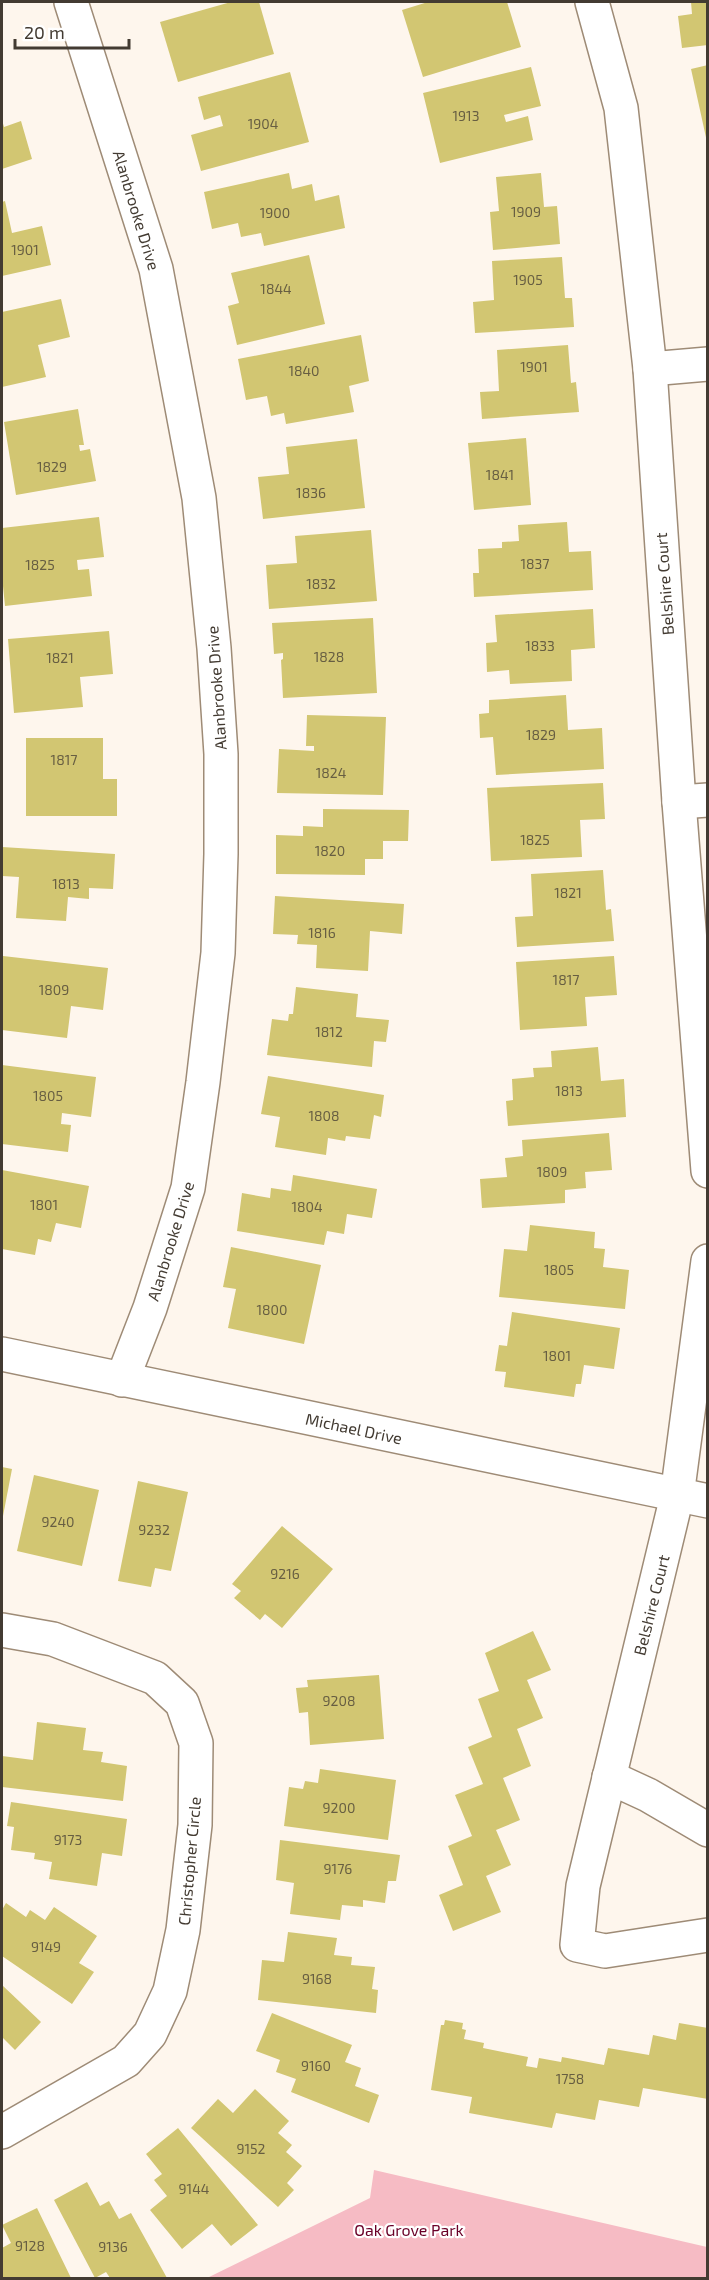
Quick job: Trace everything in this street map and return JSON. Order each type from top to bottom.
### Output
[{"type":"street","name":"Alanbrooke Drive","points":[[71,2],[156,269],[183,402],[199,498],[214,648],[221,754],[218,953],[188,1188],[150,1308],[122,1380]]},
{"type":"street","name":"Belshire Court","points":[[592,2],[621,108],[650,369],[693,801],[708,1171]]},
{"type":"street","points":[[650,369],[708,364]]},
{"type":"street","name":"Belshire Court","points":[[708,1261],[692,1498],[609,1777],[583,1886],[577,1945],[605,1951],[708,1935]]},
{"type":"street","name":"Michael Drive","points":[[2,1354],[692,1498]]},
{"type":"street","name":"Christopher Circle","points":[[2,1630],[53,1640],[156,1678],[182,1703],[196,1743],[195,1825],[183,1930],[170,1991],[150,2034],[126,2061],[2,2132]]},
{"type":"street","points":[[609,1777],[648,1795],[708,1830]]},
{"type":"green space","name":"Oak Grove Park","points":[[374,2170],[707,2247],[707,2278],[207,2278],[370,2198]]},
{"type":"building","points":[[231,2],[259,2],[274,54],[178,82],[160,22]]},
{"type":"building","points":[[428,2],[507,2],[521,47],[423,77],[402,10]]},
{"type":"building","points":[[691,2],[708,2],[708,45],[682,48],[678,16],[692,14]]},
{"type":"building","points":[[708,65],[708,142],[707,142],[691,69]]},
{"type":"building","points":[[531,67],[541,106],[504,115],[506,122],[528,116],[533,140],[440,163],[423,93]]},
{"type":"building","points":[[290,72],[309,142],[201,171],[191,135],[223,126],[220,115],[204,120],[198,97]]},
{"type":"building","points":[[2,120],[4,127],[21,121],[32,159],[2,169]]},
{"type":"building","points":[[289,173],[292,189],[312,184],[315,201],[339,195],[345,228],[264,246],[261,233],[241,237],[238,223],[212,229],[204,192]]},
{"type":"building","points":[[541,173],[544,207],[557,206],[560,244],[493,250],[490,212],[499,211],[496,177]]},
{"type":"building","points":[[5,201],[12,233],[42,226],[51,265],[2,276],[2,202]]},
{"type":"building","points":[[309,255],[325,324],[237,345],[228,306],[239,303],[231,273]]},
{"type":"building","points":[[562,257],[565,298],[572,298],[574,327],[475,333],[473,302],[494,300],[492,261]]},
{"type":"building","points":[[61,299],[70,337],[38,345],[46,377],[2,387],[2,312]]},
{"type":"building","points":[[361,335],[369,381],[349,386],[354,412],[286,424],[284,413],[271,416],[267,396],[246,400],[238,359]]},
{"type":"building","points":[[568,345],[571,383],[576,382],[579,412],[482,419],[480,392],[499,391],[497,350]]},
{"type":"building","points":[[78,409],[84,445],[79,445],[80,451],[90,449],[96,481],[16,495],[4,422]]},
{"type":"building","points":[[526,438],[531,505],[474,510],[468,443]]},
{"type":"building","points":[[357,439],[365,508],[263,519],[258,477],[289,474],[286,447]]},
{"type":"building","points":[[99,517],[104,557],[77,560],[78,570],[89,569],[92,596],[5,606],[2,576],[2,528]]},
{"type":"building","points":[[567,522],[569,552],[591,551],[593,590],[474,597],[473,573],[479,573],[478,549],[502,548],[502,542],[519,541],[518,525]]},
{"type":"building","points":[[371,530],[377,601],[269,609],[266,565],[297,563],[295,536]]},
{"type":"building","points":[[593,609],[595,648],[571,650],[572,681],[510,684],[509,670],[487,672],[486,643],[497,642],[495,615]]},
{"type":"building","points":[[373,618],[377,693],[283,698],[281,660],[283,653],[274,654],[272,623]]},
{"type":"building","points":[[109,631],[113,674],[80,677],[83,707],[14,713],[8,639]]},
{"type":"building","points":[[566,695],[568,730],[602,728],[604,769],[496,775],[493,737],[480,738],[479,714],[489,713],[489,700]]},
{"type":"building","points":[[307,715],[386,717],[383,795],[277,793],[279,749],[314,751],[314,746],[306,746]]},
{"type":"building","points":[[26,738],[103,738],[103,779],[117,779],[117,816],[26,816]]},
{"type":"building","points":[[603,783],[605,819],[580,820],[582,857],[491,861],[487,788]]},
{"type":"building","points":[[323,809],[409,810],[408,841],[383,841],[383,859],[365,859],[365,875],[276,874],[276,835],[303,836],[303,826],[323,827]]},
{"type":"building","points":[[2,847],[115,854],[113,889],[89,888],[89,899],[68,897],[66,921],[16,918],[19,877],[2,876]]},
{"type":"building","points":[[603,870],[606,910],[611,909],[614,941],[517,947],[515,917],[533,916],[531,874]]},
{"type":"building","points":[[275,896],[404,904],[402,934],[370,931],[368,971],[316,968],[317,945],[297,944],[298,935],[273,934]]},
{"type":"building","points":[[3,956],[108,968],[103,1010],[71,1006],[67,1038],[2,1030]]},
{"type":"building","points":[[614,956],[617,995],[585,997],[587,1026],[520,1030],[516,962]]},
{"type":"building","points":[[296,987],[358,994],[356,1017],[389,1020],[386,1042],[374,1041],[372,1067],[267,1055],[272,1019],[288,1021],[289,1014],[293,1014]]},
{"type":"building","points":[[598,1047],[601,1081],[624,1079],[626,1117],[508,1126],[506,1101],[513,1100],[512,1079],[534,1077],[533,1068],[552,1067],[551,1051]]},
{"type":"building","points":[[2,1065],[96,1077],[91,1117],[62,1113],[61,1124],[71,1125],[68,1152],[2,1144]]},
{"type":"building","points":[[268,1076],[384,1095],[381,1117],[374,1115],[370,1139],[346,1136],[345,1141],[328,1138],[326,1155],[275,1147],[280,1117],[261,1114]]},
{"type":"building","points":[[609,1133],[612,1170],[585,1172],[586,1188],[565,1190],[565,1203],[482,1208],[480,1179],[507,1177],[505,1158],[523,1156],[522,1140]]},
{"type":"building","points":[[2,1170],[89,1186],[81,1228],[56,1223],[51,1242],[38,1239],[35,1255],[2,1249]]},
{"type":"building","points":[[293,1175],[377,1189],[372,1218],[347,1214],[344,1234],[327,1231],[324,1245],[237,1231],[242,1193],[270,1198],[271,1188],[291,1191]]},
{"type":"building","points":[[530,1225],[595,1232],[594,1248],[605,1249],[603,1267],[629,1270],[625,1309],[499,1297],[504,1249],[527,1251]]},
{"type":"building","points":[[231,1247],[321,1265],[304,1344],[228,1328],[236,1289],[223,1287]]},
{"type":"building","points":[[512,1312],[620,1328],[614,1369],[584,1365],[581,1384],[576,1384],[574,1397],[504,1387],[506,1372],[495,1371],[499,1345],[507,1346]]},
{"type":"building","points":[[2,1467],[12,1469],[3,1516],[2,1516]]},
{"type":"building","points":[[34,1475],[99,1490],[82,1566],[17,1551]]},
{"type":"building","points":[[138,1481],[188,1492],[171,1571],[155,1568],[151,1587],[118,1581]]},
{"type":"building","points":[[282,1526],[333,1569],[282,1628],[265,1614],[260,1620],[234,1598],[241,1591],[232,1584]]},
{"type":"building","points":[[533,1631],[551,1670],[527,1680],[543,1718],[517,1729],[531,1766],[503,1778],[520,1820],[496,1830],[511,1865],[486,1876],[501,1912],[453,1931],[439,1895],[463,1885],[448,1846],[472,1836],[455,1795],[483,1784],[468,1747],[492,1737],[478,1699],[499,1691],[485,1653]]},
{"type":"building","points":[[379,1675],[384,1739],[310,1745],[308,1712],[299,1713],[296,1688],[308,1687],[307,1680]]},
{"type":"building","points":[[37,1722],[86,1728],[83,1750],[103,1752],[101,1762],[127,1766],[123,1801],[2,1787],[2,1756],[33,1760]]},
{"type":"building","points":[[320,1769],[396,1780],[388,1840],[284,1826],[289,1787],[303,1789],[305,1781],[318,1783]]},
{"type":"building","points":[[11,1802],[127,1819],[122,1856],[102,1853],[97,1886],[49,1879],[52,1862],[34,1859],[35,1853],[11,1850],[14,1827],[7,1826]]},
{"type":"building","points":[[280,1840],[400,1855],[396,1881],[388,1881],[385,1903],[363,1900],[363,1907],[342,1905],[340,1920],[290,1914],[294,1883],[276,1880]]},
{"type":"building","points":[[6,1903],[26,1917],[30,1910],[45,1920],[54,1907],[97,1936],[79,1963],[94,1972],[72,2004],[2,1956],[2,1910]]},
{"type":"building","points":[[288,1932],[337,1938],[334,1955],[352,1957],[351,1965],[375,1967],[372,1989],[378,1990],[376,2013],[258,2000],[262,1960],[284,1962]]},
{"type":"building","points":[[2,1985],[41,2022],[15,2050],[2,2037]]},
{"type":"building","points":[[272,2013],[352,2045],[345,2062],[361,2068],[355,2086],[379,2095],[369,2123],[291,2092],[296,2079],[276,2072],[280,2060],[256,2051]]},
{"type":"building","points":[[445,2020],[463,2023],[462,2029],[466,2030],[464,2039],[484,2043],[483,2048],[528,2057],[526,2066],[537,2068],[539,2058],[561,2062],[562,2057],[604,2065],[608,2048],[649,2055],[653,2035],[676,2040],[679,2023],[708,2028],[708,2099],[643,2088],[639,2107],[599,2100],[595,2120],[556,2113],[552,2128],[469,2113],[472,2097],[431,2090],[441,2025],[444,2025]]},
{"type":"building","points":[[255,2089],[289,2121],[278,2133],[292,2145],[286,2152],[302,2166],[287,2183],[294,2190],[278,2207],[191,2128],[218,2099],[233,2113]]},
{"type":"building","points":[[178,2128],[258,2225],[231,2246],[212,2224],[182,2249],[150,2210],[167,2196],[154,2180],[162,2174],[146,2154]]},
{"type":"building","points":[[87,2182],[100,2206],[109,2201],[119,2219],[131,2213],[167,2278],[110,2278],[106,2272],[95,2278],[54,2200]]},
{"type":"building","points":[[37,2208],[71,2278],[2,2278],[2,2248],[11,2243],[2,2225]]}]
